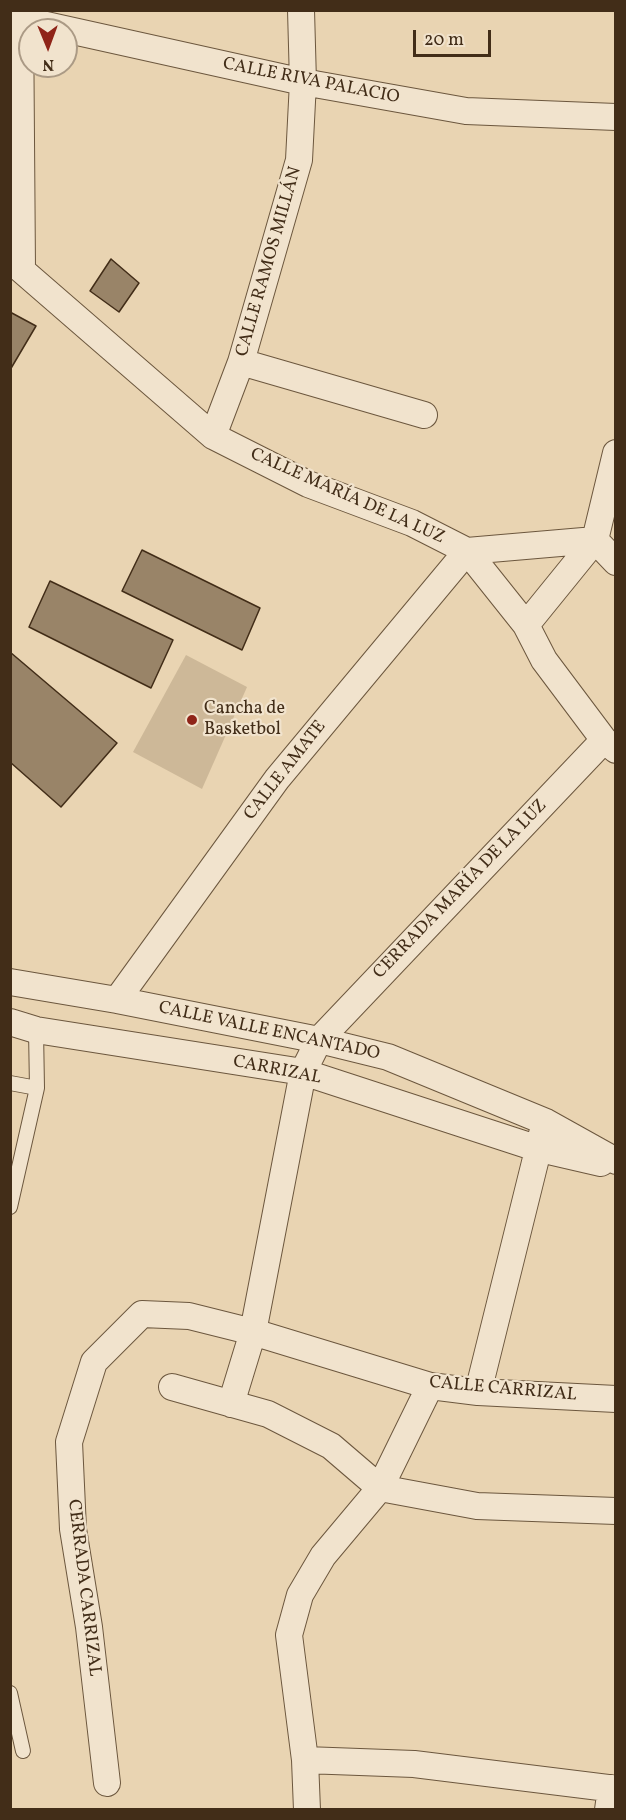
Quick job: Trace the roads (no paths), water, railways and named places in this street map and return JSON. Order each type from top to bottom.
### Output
[{"type":"street","name":"CALLE RAMOS MILLÁN","points":[[213,436],[241,362],[299,160],[303,82],[302,10]]},
{"type":"street","name":"CALLE RIVA PALACIO","points":[[16,16],[303,82],[466,111],[615,117]]},
{"type":"street","points":[[16,16],[16,264]]},
{"type":"street","name":"CALLE MARÍA DE LA LUZ","points":[[16,264],[213,436],[308,484],[412,523],[467,551],[526,625],[544,660],[610,745]]},
{"type":"street","points":[[241,362],[424,415]]},
{"type":"street","points":[[526,625],[595,540],[615,453]]},
{"type":"street","points":[[467,551],[595,540]]},
{"type":"street","points":[[595,540],[615,562]]},
{"type":"street","name":"CALLE AMATE","points":[[117,1000],[277,779],[467,551]]},
{"type":"street","name":"CERRADA MARÍA DE LA LUZ","points":[[319,1040],[610,745]]},
{"type":"street","name":"CALLE VALLE ENCANTADO","points":[[10,982],[117,1000],[319,1040],[388,1057],[546,1122],[615,1161]]},
{"type":"street","name":"CARRIZAL","points":[[10,1022],[36,1030],[303,1072],[536,1148]]},
{"type":"street","points":[[231,1404],[253,1332],[303,1072],[319,1040]]},
{"type":"street","points":[[477,1392],[536,1148],[546,1122]]},
{"type":"street","points":[[536,1148],[615,1166]]},
{"type":"street","name":"CERRADA CARRIZAL","points":[[106,1783],[89,1627],[73,1529],[69,1442],[94,1362],[142,1314],[189,1316],[253,1332]]},
{"type":"street","name":"CALLE CARRIZAL","points":[[253,1332],[430,1386],[477,1392],[615,1399]]},
{"type":"street","points":[[308,1809],[305,1760],[289,1635],[300,1595],[323,1556],[380,1488],[430,1386]]},
{"type":"street","points":[[172,1387],[268,1414],[331,1446],[380,1488],[477,1506],[615,1511]]},
{"type":"street","points":[[305,1760],[414,1764],[611,1796]]},
{"type":"lane","points":[[10,1207],[37,1088],[36,1030]]},
{"type":"lane","points":[[10,1083],[37,1088]]},
{"type":"lane","points":[[10,1693],[22,1751]]},
{"type":"place","name":"Cancha de Basketbol","points":[[192,720]]}]
